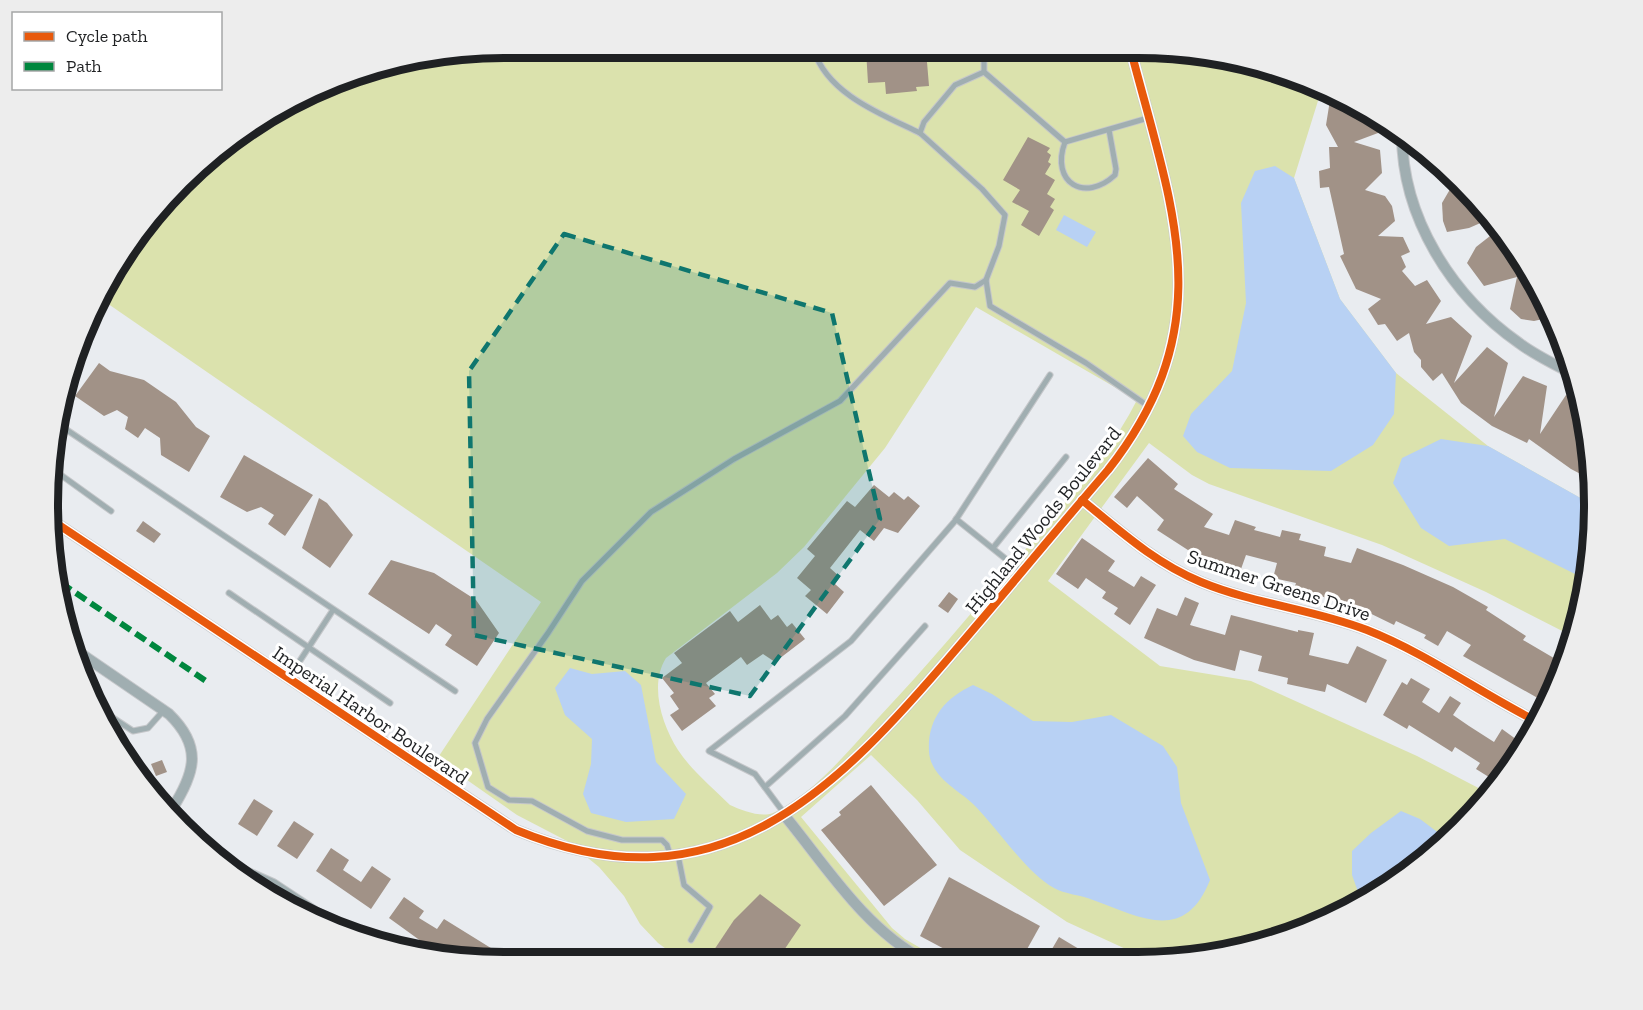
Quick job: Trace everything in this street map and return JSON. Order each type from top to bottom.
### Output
[{"type":"street","name":"Highland Woods Boulevard","points":[[702,850],[746,836],[785,816],[814,795],[889,725],[929,683],[1128,444],[1149,407],[1166,367],[1174,338],[1179,309],[1180,273],[1173,220],[1133,58]]},
{"type":"street","points":[[1403,146],[1413,200],[1422,226],[1450,275],[1477,308],[1505,333],[1533,353],[1563,369]]},
{"type":"street","name":"Summer Greens Drive","points":[[1082,500],[1137,546],[1186,576],[1222,589],[1300,608],[1366,630],[1425,656],[1530,717]]},
{"type":"street","name":"Imperial Harbor Boulevard","points":[[59,525],[516,830],[554,845],[622,858],[674,855],[702,850]]},
{"type":"street","points":[[85,656],[164,710],[182,726],[189,740],[192,757],[191,775],[174,805]]},
{"type":"street","points":[[785,816],[880,930],[909,952]]},
{"type":"street","points":[[262,879],[295,898]]},
{"type":"lane","points":[[819,58],[830,77],[850,96],[920,133],[982,189],[1005,215],[999,246],[987,280],[990,306],[1086,363],[1149,407]]},
{"type":"lane","points":[[984,58],[984,72],[1065,142]]},
{"type":"lane","points":[[920,133],[924,122],[955,85],[984,72]]},
{"type":"lane","points":[[1065,142],[1148,118]]},
{"type":"lane","points":[[1065,142],[1061,157],[1064,178],[1068,183],[1084,187],[1105,183],[1115,175],[1116,169],[1109,130]]},
{"type":"lane","points":[[691,940],[710,907],[684,885],[674,855],[667,844],[662,840],[622,840],[586,831],[532,801],[509,800],[488,787],[476,743],[487,719],[582,581],[651,512],[734,459],[840,401],[950,283],[975,287],[987,280]]},
{"type":"lane","points":[[785,816],[755,774],[709,751],[844,648],[957,519],[1050,375]]},
{"type":"lane","points":[[65,429],[455,691]]},
{"type":"lane","points":[[993,548],[1066,457]]},
{"type":"lane","points":[[59,474],[111,510]]},
{"type":"lane","points":[[957,519],[1022,572]]},
{"type":"lane","points":[[229,592],[390,704]]},
{"type":"lane","points":[[288,680],[333,610]]},
{"type":"lane","points":[[765,787],[845,716],[926,626]]},
{"type":"lane","points":[[113,718],[133,731],[147,728],[164,710]]},
{"type":"highlighted area","points":[[564,234],[832,313],[880,519],[750,696],[474,635],[469,371]]},
{"type":"green space","points":[[505,58],[1138,58],[1196,62],[1282,82],[1319,97],[1294,178],[1340,299],[1396,373],[1488,446],[1584,500],[1581,563],[1566,633],[1486,592],[1382,545],[1209,484],[1192,475],[1149,443],[1048,581],[1160,666],[1251,681],[1417,756],[1482,790],[1454,821],[1432,841],[1361,892],[1309,918],[1282,928],[1225,943],[1167,951],[1128,950],[1067,922],[960,850],[917,800],[871,755],[801,817],[892,928],[927,952],[670,952],[640,924],[624,896],[599,867],[567,841],[517,815],[437,759],[541,602],[107,303],[118,282],[151,233],[189,189],[233,151],[257,134],[282,118],[334,92],[361,82],[418,67],[476,59]],"holes":[[[976,307],[1137,400],[1127,419],[1090,472],[978,606],[844,756],[802,795],[773,813],[763,815],[745,811],[730,805],[683,757],[667,729],[660,705],[658,680],[666,658],[777,573],[804,547],[885,448]]]},
{"type":"water","points":[[1275,166],[1294,178],[1340,299],[1396,373],[1394,414],[1373,445],[1331,471],[1230,468],[1197,452],[1183,436],[1191,414],[1232,371],[1246,303],[1241,203],[1255,171]]},
{"type":"water","points":[[1064,215],[1096,232],[1087,247],[1056,230]]},
{"type":"water","points":[[1441,439],[1488,446],[1584,500],[1584,534],[1579,576],[1505,539],[1449,546],[1421,528],[1393,483],[1402,458]]},
{"type":"water","points":[[570,668],[592,674],[625,671],[641,685],[656,762],[686,794],[674,819],[626,822],[591,813],[583,794],[591,764],[592,739],[565,715],[555,688]]},
{"type":"water","points":[[973,685],[992,694],[1033,721],[1072,722],[1111,715],[1163,746],[1177,767],[1181,803],[1210,880],[1200,900],[1188,912],[1175,919],[1145,918],[1054,888],[1033,872],[972,803],[946,782],[934,769],[931,761],[929,740],[931,729],[946,703]]},
{"type":"water","points":[[1401,811],[1420,819],[1440,834],[1410,859],[1359,893],[1352,875],[1352,851],[1371,833]]},
{"type":"building","points":[[866,58],[927,58],[929,86],[916,87],[917,91],[886,94],[885,82],[868,83]]},
{"type":"building","points":[[1330,102],[1378,129],[1378,133],[1354,142],[1380,150],[1382,173],[1365,190],[1385,196],[1392,206],[1395,221],[1378,236],[1403,237],[1410,252],[1401,256],[1406,267],[1402,271],[1415,286],[1427,280],[1441,301],[1426,324],[1451,317],[1472,336],[1454,383],[1487,347],[1508,363],[1494,417],[1523,376],[1547,386],[1540,434],[1566,395],[1571,398],[1584,476],[1529,439],[1527,443],[1492,426],[1461,403],[1442,373],[1433,381],[1421,367],[1421,360],[1414,352],[1409,333],[1397,341],[1385,324],[1378,325],[1368,309],[1381,299],[1356,289],[1340,256],[1344,254],[1329,187],[1320,188],[1319,171],[1330,168],[1329,147],[1338,147],[1326,125]]},
{"type":"building","points":[[1028,137],[1050,148],[1047,152],[1051,155],[1048,162],[1051,164],[1045,174],[1055,180],[1047,194],[1055,199],[1050,207],[1054,210],[1039,236],[1021,225],[1029,211],[1012,202],[1020,190],[1003,180]]},
{"type":"building","points":[[1451,187],[1483,222],[1469,228],[1447,232],[1443,221],[1442,203]]},
{"type":"building","points":[[1493,234],[1525,282],[1543,319],[1534,321],[1521,319],[1510,309],[1517,277],[1484,286],[1467,263],[1476,247]]},
{"type":"building","points":[[99,363],[110,371],[144,380],[176,402],[196,427],[210,436],[189,472],[161,455],[160,438],[145,428],[138,438],[125,429],[128,417],[117,410],[104,416],[75,396]]},
{"type":"building","points":[[244,455],[313,495],[285,536],[268,524],[274,515],[261,507],[247,512],[220,497]]},
{"type":"building","points":[[1148,458],[1178,484],[1174,489],[1213,514],[1204,527],[1229,535],[1235,520],[1256,527],[1254,530],[1280,537],[1282,530],[1301,534],[1299,540],[1326,547],[1324,556],[1351,563],[1357,548],[1403,565],[1453,587],[1488,607],[1486,610],[1526,636],[1523,640],[1557,660],[1551,676],[1539,699],[1463,656],[1471,645],[1447,631],[1438,646],[1424,638],[1426,635],[1396,621],[1394,625],[1353,605],[1351,610],[1334,602],[1335,600],[1294,589],[1296,583],[1273,578],[1277,563],[1246,555],[1241,569],[1191,552],[1157,530],[1164,520],[1137,496],[1127,508],[1114,497]]},
{"type":"building","points":[[874,485],[889,497],[894,492],[904,500],[908,496],[920,506],[898,533],[884,528],[874,541],[860,530],[830,568],[840,577],[835,584],[844,592],[827,614],[805,596],[811,590],[797,578],[815,556],[807,549],[847,501],[855,507]]},
{"type":"building","points":[[319,498],[327,503],[353,535],[330,568],[302,548]]},
{"type":"building","points":[[143,521],[161,534],[154,543],[136,531]]},
{"type":"building","points":[[1082,538],[1115,561],[1108,571],[1134,587],[1141,576],[1156,585],[1130,625],[1114,614],[1118,608],[1102,598],[1106,592],[1086,578],[1078,589],[1056,574]]},
{"type":"building","points":[[391,560],[434,573],[476,600],[499,633],[477,666],[445,645],[452,635],[436,624],[429,634],[368,594]]},
{"type":"building","points":[[949,592],[958,599],[948,613],[938,606]]},
{"type":"building","points":[[1185,597],[1199,603],[1190,625],[1225,635],[1231,615],[1298,632],[1298,630],[1314,633],[1309,655],[1348,664],[1357,646],[1387,660],[1366,703],[1327,684],[1325,692],[1287,684],[1288,678],[1258,671],[1262,656],[1240,650],[1235,671],[1194,660],[1144,638],[1157,608],[1177,616]]},
{"type":"building","points":[[760,605],[771,620],[778,615],[787,627],[792,623],[805,639],[775,662],[763,654],[747,665],[741,657],[706,683],[715,694],[709,698],[716,706],[682,731],[670,715],[679,709],[670,696],[674,693],[662,678],[682,663],[674,653],[730,611],[738,622]]},
{"type":"building","points":[[1411,678],[1430,689],[1422,702],[1439,713],[1450,696],[1461,703],[1453,715],[1494,742],[1502,729],[1517,740],[1491,778],[1476,769],[1480,763],[1455,747],[1452,752],[1409,725],[1407,729],[1383,715],[1402,682],[1407,685]]},
{"type":"building","points":[[162,760],[167,772],[156,776],[151,764]]},
{"type":"building","points":[[871,785],[937,865],[884,906],[821,830],[841,815],[839,812]]},
{"type":"building","points":[[254,799],[273,811],[257,836],[238,824]]},
{"type":"building","points":[[294,821],[314,834],[297,859],[277,846]]},
{"type":"building","points":[[331,848],[349,860],[343,870],[361,882],[372,866],[391,879],[371,909],[316,871]]},
{"type":"building","points":[[949,877],[1040,926],[1025,952],[950,952],[920,936]]},
{"type":"building","points":[[760,894],[801,925],[783,952],[713,952],[734,920]]},
{"type":"building","points":[[404,897],[424,911],[419,918],[437,929],[444,919],[497,952],[425,944],[389,918]]},
{"type":"building","points":[[1059,937],[1084,952],[1050,952]]},
{"type":"marked path","points":[[66,586],[206,681]]},
{"type":"cycle path","points":[[59,525],[516,830],[588,852],[654,857],[713,847],[768,824],[818,790],[866,748],[913,699],[1108,470],[1143,417],[1166,366],[1176,316],[1178,266],[1172,216],[1161,164],[1133,58]]},
{"type":"cycle path","points":[[1082,500],[1139,546],[1184,574],[1221,590],[1367,630],[1411,650],[1530,718]]}]
